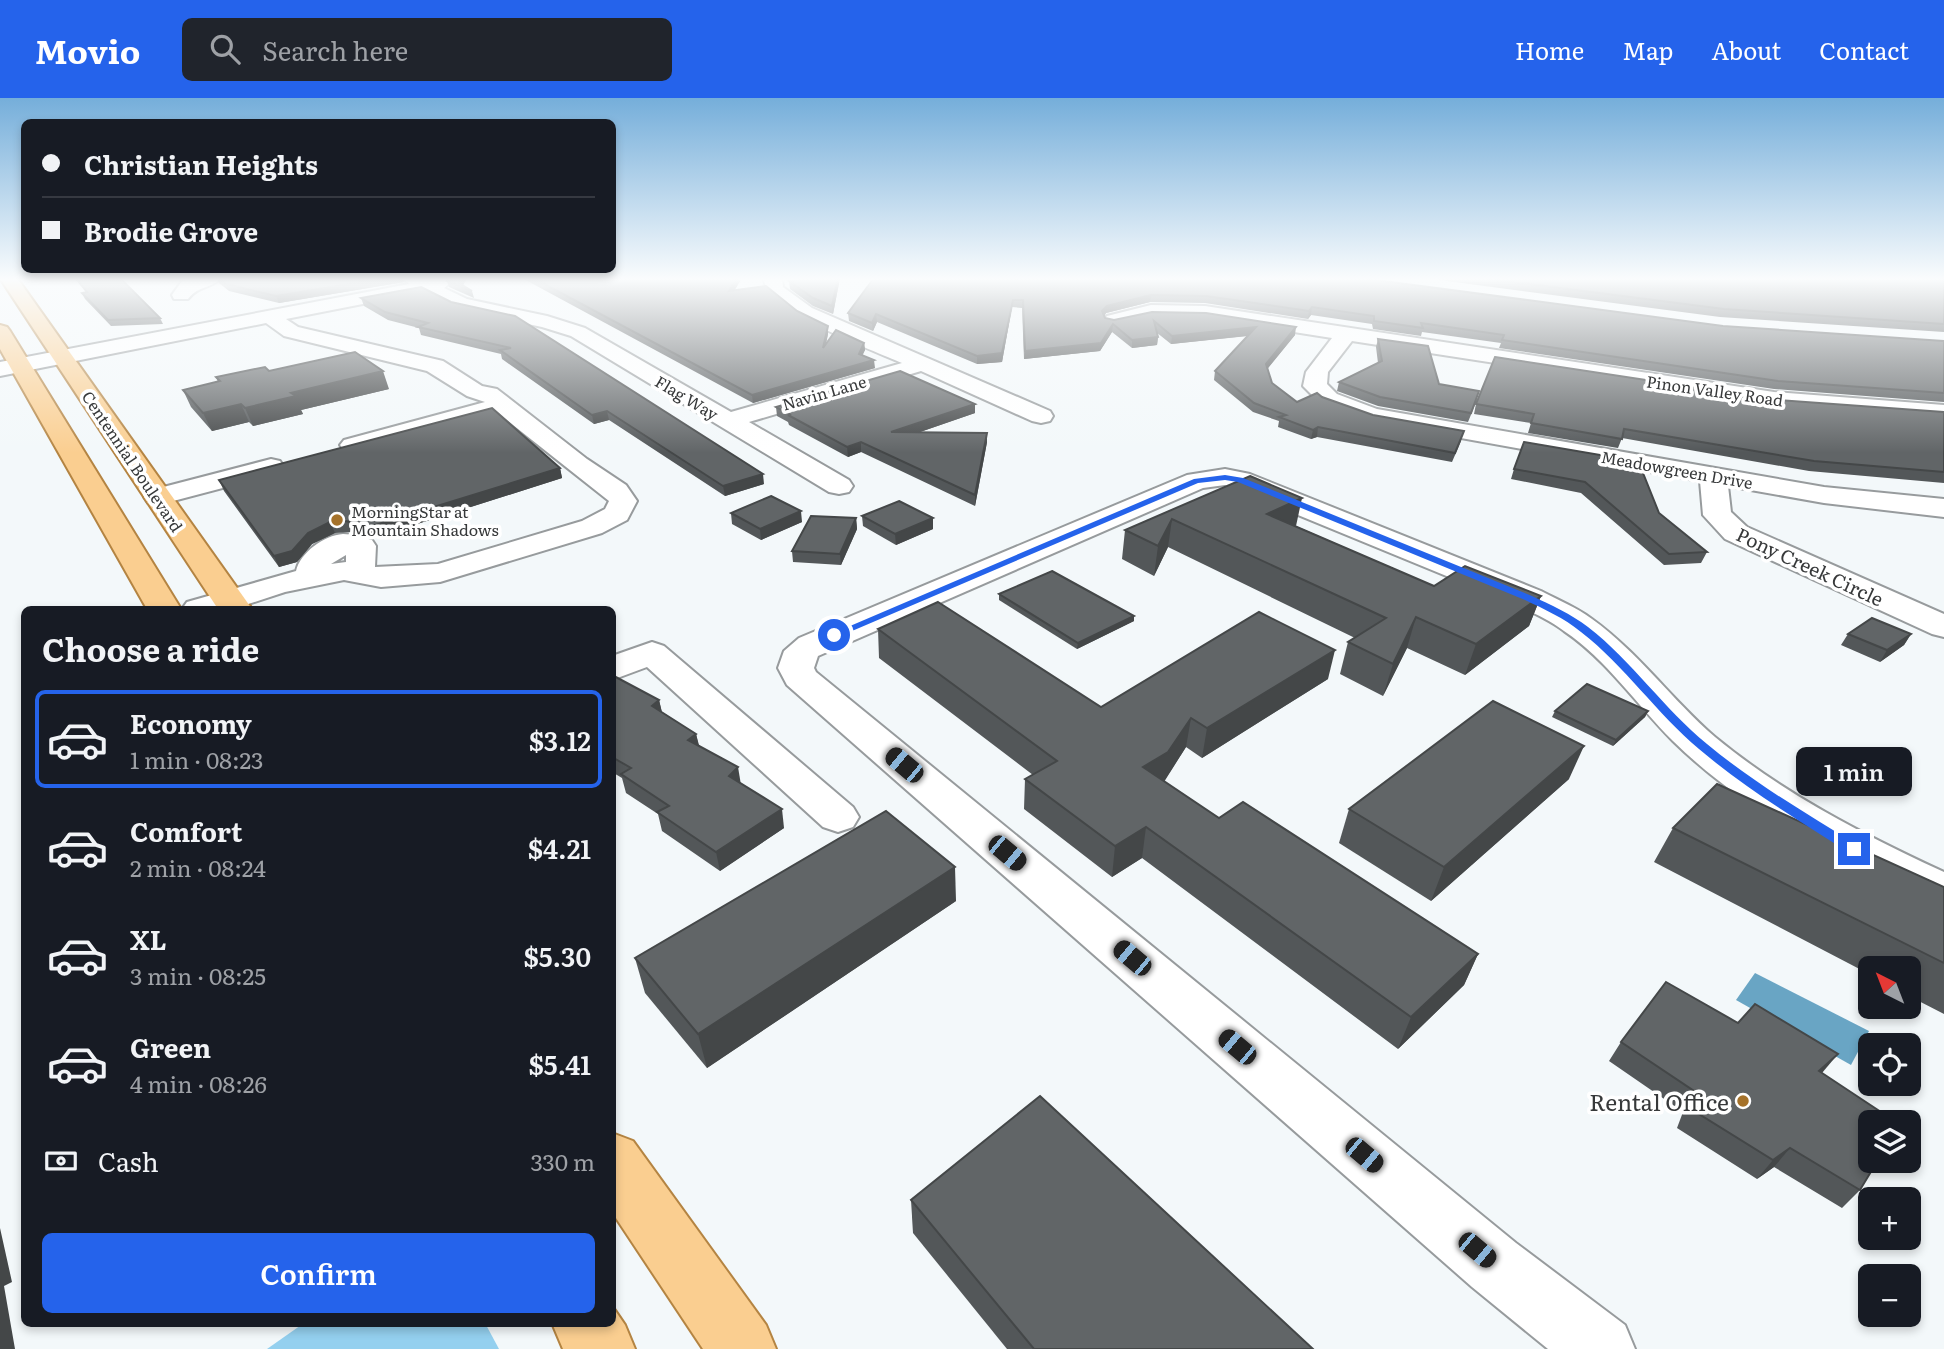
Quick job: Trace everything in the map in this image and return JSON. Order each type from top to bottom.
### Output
[{"type":"main road","points":[[1,336],[10,368],[162,606]]},
{"type":"main road","name":"Centennial Boulevard","points":[[48,336],[232,604]]},
{"type":"main road","points":[[616,1166],[742,1349]]},
{"type":"main road","points":[[587,1327],[601,1349]]},
{"type":"street","points":[[10,368],[166,336]]},
{"type":"street","points":[[232,604],[278,584],[310,578],[314,561],[344,543],[361,546],[362,560],[356,573],[381,577],[440,573],[592,527],[617,514],[623,501],[615,491],[489,394],[475,391],[435,366],[310,336]]},
{"type":"street","name":"Flag Way","points":[[585,336],[839,486]]},
{"type":"street","points":[[861,336],[1041,416]]},
{"type":"street","name":"Meadowgreen Drive","points":[[1344,336],[1317,372],[1315,386],[1329,399],[1356,410],[1836,496],[1944,508]]},
{"type":"street","name":"Pinon Valley Road","points":[[1362,336],[1774,399],[1944,412]]},
{"type":"street","name":"Navin Lane","points":[[726,421],[921,364]]},
{"type":"street","points":[[332,451],[503,405]]},
{"type":"street","points":[[158,497],[292,461]]},
{"type":"street","name":"Pony Creek Circle","points":[[1713,475],[1717,515],[1736,533],[1944,627]]},
{"type":"street","points":[[1600,1349],[1494,1265],[800,677],[796,668],[802,651],[1197,481],[1225,478],[1254,484],[1557,612],[1605,646],[1701,746],[1757,788],[1854,849],[1944,892]]},
{"type":"street","points":[[616,667],[652,653],[838,817]]},
{"type":"shaded area","points":[[1755,973],[1869,1031],[1858,1033],[1858,1052],[1851,1065],[1736,1000]]},
{"type":"shaded area","points":[[298,1327],[487,1327],[499,1349],[267,1349]]},
{"type":"building","points":[[460,336],[547,336],[763,474],[723,486],[607,411],[592,415],[500,350],[511,348]]},
{"type":"building","points":[[642,336],[826,336],[823,348],[831,336],[850,336],[864,343],[859,354],[874,360],[752,395]]},
{"type":"building","points":[[930,336],[1005,336],[1002,353],[977,356]]},
{"type":"building","points":[[1024,336],[1105,336],[1101,343],[1025,351]]},
{"type":"building","points":[[1128,336],[1158,337],[1132,340]]},
{"type":"building","points":[[1247,336],[1288,336],[1266,364],[1272,383],[1297,402],[1317,393],[1373,415],[1464,431],[1455,453],[1318,427],[1313,430],[1279,417],[1286,415],[1254,403],[1215,371]]},
{"type":"building","points":[[1503,336],[1876,336],[1944,341],[1944,393],[1778,381],[1502,340]]},
{"type":"building","points":[[1378,339],[1428,346],[1439,384],[1479,391],[1471,413],[1380,397],[1339,382],[1382,361]]},
{"type":"building","points":[[355,352],[383,371],[291,393],[296,396],[245,408],[241,404],[203,413],[183,390],[220,381],[216,377],[265,367],[269,371]]},
{"type":"building","points":[[1495,357],[1778,400],[1944,412],[1944,472],[1814,461],[1624,429],[1622,439],[1531,423],[1534,414],[1476,404]]},
{"type":"building","points":[[900,371],[975,404],[891,432],[987,433],[975,495],[861,442],[847,447],[776,407]]},
{"type":"building","name":"MorningStar at Mountain Shadows","points":[[492,408],[560,468],[369,527],[346,521],[330,522],[308,533],[292,551],[274,556],[219,480]]},
{"type":"building","points":[[1524,442],[1618,458],[1617,462],[1641,468],[1659,513],[1707,552],[1669,554],[1585,482],[1514,469]]},
{"type":"building","points":[[1250,476],[1302,498],[1267,514],[1434,586],[1465,566],[1541,596],[1476,644],[1416,617],[1393,664],[1348,642],[1386,618],[1172,519],[1158,546],[1125,530]]},
{"type":"building","points":[[771,496],[801,511],[760,529],[731,513]]},
{"type":"building","points":[[899,501],[933,518],[895,534],[862,516]]},
{"type":"building","points":[[811,516],[856,518],[840,554],[792,551]]},
{"type":"building","points":[[1052,571],[1134,616],[1078,643],[999,594]]},
{"type":"building","points":[[938,602],[1101,707],[1259,612],[1335,650],[1207,728],[1191,718],[1168,752],[1143,767],[1219,818],[1243,802],[1478,954],[1411,1017],[1146,827],[1115,846],[1025,779],[1057,761],[878,629]]},
{"type":"building","points":[[1872,618],[1911,634],[1887,650],[1848,634]]},
{"type":"building","points":[[616,677],[659,700],[652,706],[696,734],[688,740],[738,767],[729,776],[782,809],[716,852],[657,812],[669,806],[621,774],[631,768],[616,759]]},
{"type":"building","points":[[1587,684],[1648,711],[1616,740],[1555,711]]},
{"type":"building","points":[[1493,701],[1584,746],[1444,867],[1349,809]]},
{"type":"building","points":[[1717,784],[1944,887],[1944,963],[1673,828]]},
{"type":"building","points":[[886,811],[955,867],[698,1034],[635,958]]},
{"type":"building","name":"Rental Office","points":[[1666,982],[1738,1023],[1755,1004],[1838,1054],[1819,1071],[1878,1110],[1858,1110],[1858,1173],[1870,1173],[1858,1189],[1790,1148],[1773,1160],[1691,1109],[1697,1093],[1621,1042]]},
{"type":"building","points":[[1040,1096],[1313,1349],[1034,1349],[911,1200]]},
{"type":"place","name":"MorningStar at Mountain Shadows","points":[[337,520]]},
{"type":"place","name":"Rental Office","points":[[1743,1101]]},
{"type":"route","points":[[834,635],[1197,481],[1210,478],[1240,480],[1529,598],[1557,612],[1605,646],[1701,746],[1757,788],[1854,849]]}]
